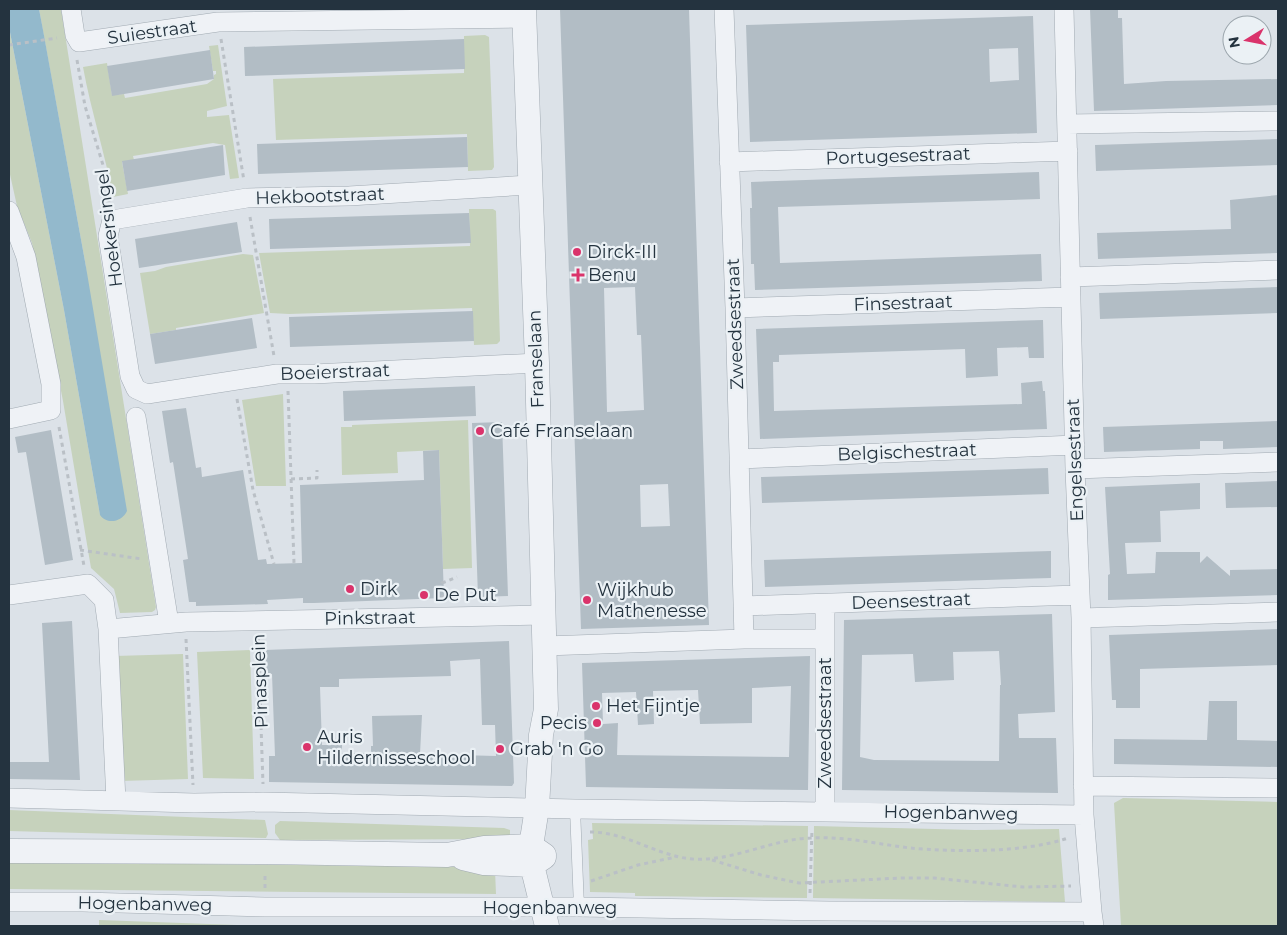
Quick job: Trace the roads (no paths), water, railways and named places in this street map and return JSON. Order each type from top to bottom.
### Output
[{"type":"street","name":"Suiestraat","points":[[71,9],[78,42],[218,22],[524,13]]},
{"type":"street","name":"Zweedsestraat","points":[[724,9],[735,308],[744,639]]},
{"type":"street","name":"Engelsestraat","points":[[1064,9],[1070,297],[1081,618],[1084,824],[1093,919]]},
{"type":"street","name":"Franselaan","points":[[524,13],[545,646],[546,709],[541,735],[555,808],[536,856]]},
{"type":"street","points":[[1067,124],[1278,121]]},
{"type":"street","name":"Portugesestraat","points":[[729,162],[1068,151]]},
{"type":"street","name":"Hekbootstraat","points":[[112,220],[247,198],[349,196],[530,185]]},
{"type":"street","points":[[9,211],[14,240],[26,257],[51,384],[51,410],[9,418]]},
{"type":"street","name":"Hoekersingel","points":[[112,220],[108,236],[130,376],[136,389]]},
{"type":"street","points":[[1070,277],[1278,270]]},
{"type":"street","name":"Finsestraat","points":[[735,308],[1070,297]]},
{"type":"street","name":"Boeierstraat","points":[[136,389],[147,394],[277,374],[537,364]]},
{"type":"street","points":[[136,417],[160,563],[177,622]]},
{"type":"street","name":"Belgischestraat","points":[[739,459],[1075,445]]},
{"type":"street","points":[[1075,470],[1278,462]]},
{"type":"street","points":[[9,595],[88,584],[104,600],[108,629],[116,801]]},
{"type":"street","name":"Deensestraat","points":[[743,606],[1079,596]]},
{"type":"street","name":"Zweedsestraat","points":[[818,811],[825,639],[824,604]]},
{"type":"street","points":[[1081,618],[1278,612]]},
{"type":"street","name":"Pinkstraat","points":[[258,621],[543,615]]},
{"type":"street","name":"Pinasplein","points":[[108,629],[177,622],[258,621]]},
{"type":"street","points":[[545,646],[744,639],[825,639]]},
{"type":"street","points":[[1083,786],[1278,788]]},
{"type":"street","name":"Hogenbanweg","points":[[9,798],[194,803],[263,802],[818,811],[1084,824]]},
{"type":"street","points":[[9,851],[447,855],[484,848],[536,856],[557,915]]},
{"type":"street","name":"Hogenbanweg","points":[[9,902],[265,906],[557,915],[809,911],[829,919],[1093,919]]},
{"type":"lane","name":"Franselaan","points":[[555,808],[575,832],[578,884],[557,915]]},
{"type":"water","points":[[9,9],[39,9],[86,267],[127,511],[122,518],[114,521],[106,520],[100,515],[64,310],[9,27]]},
{"type":"place","name":"Dirck-III","points":[[577,252]]},
{"type":"place","name":"Benu","points":[[578,275]]},
{"type":"place","name":"Café Franselaan","points":[[480,431]]},
{"type":"place","name":"Dirk","points":[[350,589]]},
{"type":"place","name":"De Put","points":[[424,595]]},
{"type":"place","name":"Wijkhub Mathenesse","points":[[587,600]]},
{"type":"place","name":"Het Fijntje","points":[[596,706]]},
{"type":"place","name":"Pecis","points":[[597,723]]},
{"type":"place","name":"Auris Hildernisseschool","points":[[307,747]]},
{"type":"place","name":"Grab 'n Go","points":[[500,749]]}]
